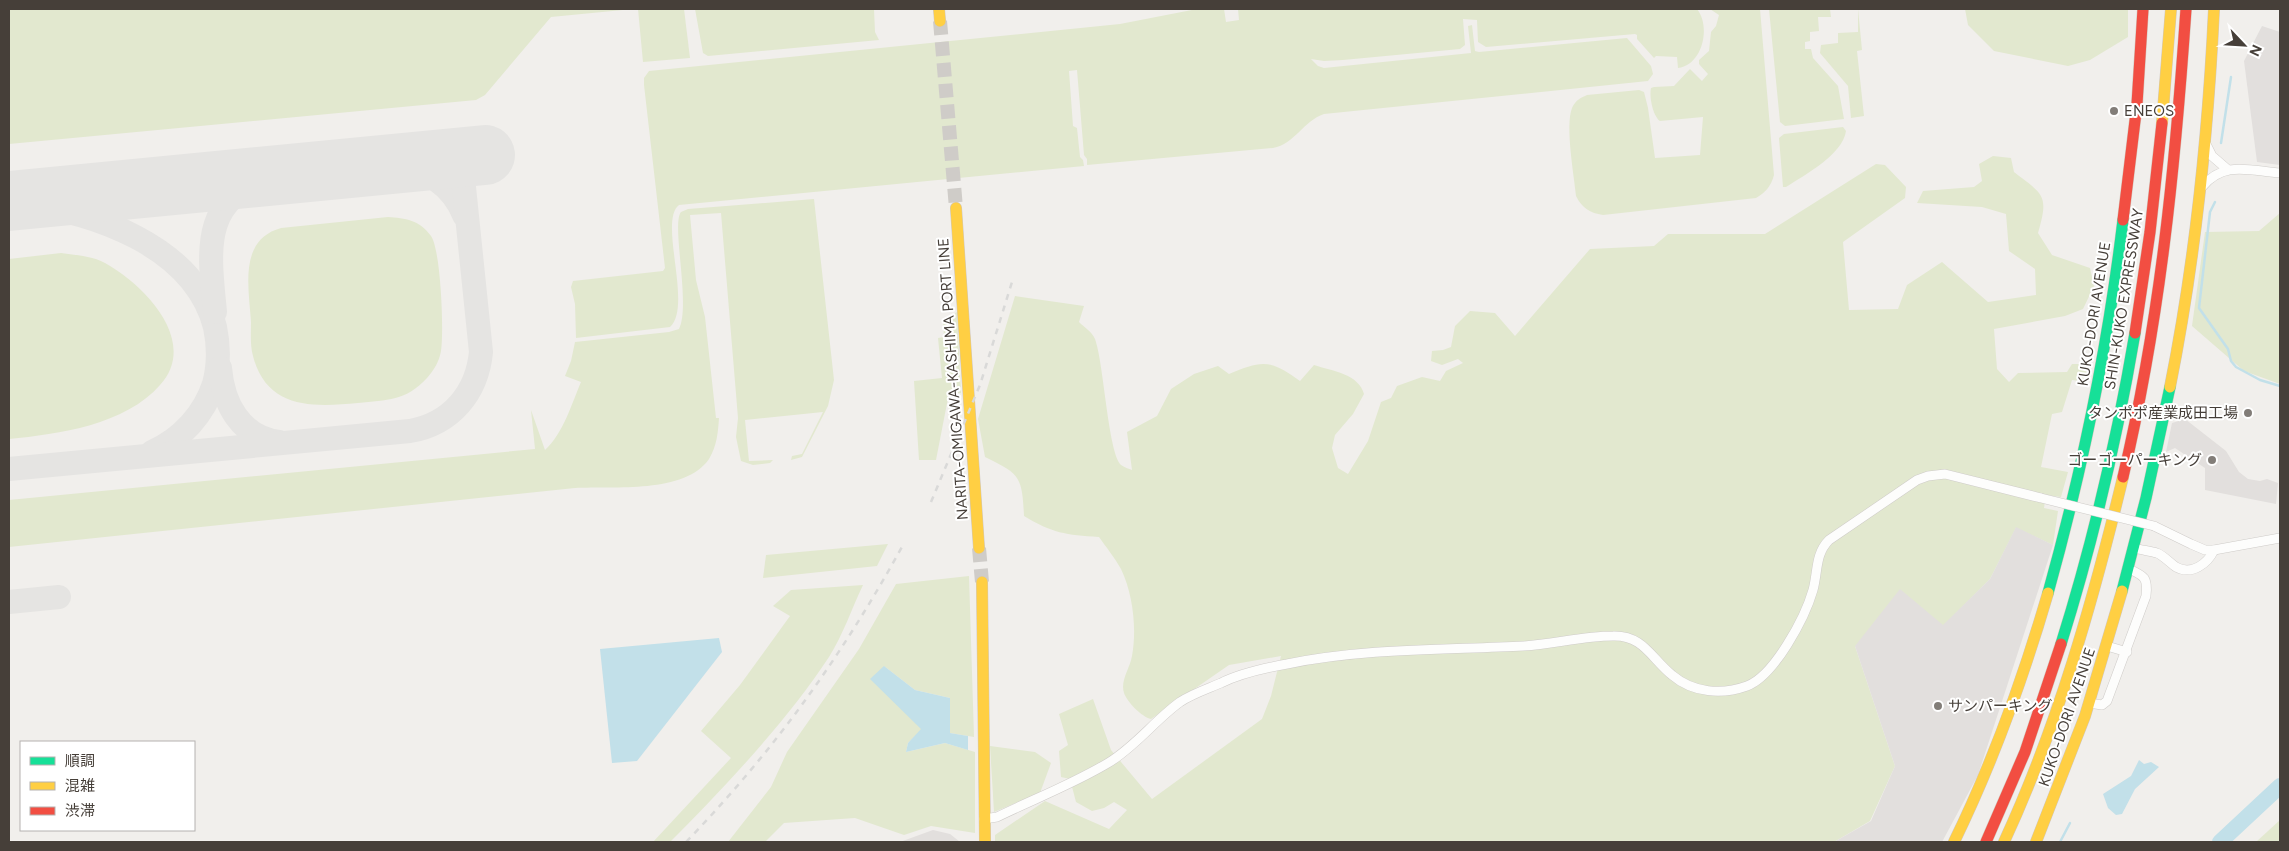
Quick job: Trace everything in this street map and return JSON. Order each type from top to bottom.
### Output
[{"type":"main road","points":[[939,9],[940,21]]},
{"type":"main road","name":"KUKO-DORI AVENUE","points":[[1954,842],[1989,766],[2021,680],[2062,540],[2090,426],[2124,224],[2137,105],[2143,9]]},
{"type":"main road","name":"SHIN-KUKO EXPRESSWAY","points":[[1986,842],[2019,766],[2059,654],[2083,572],[2119,422],[2148,258],[2164,107],[2171,9]]},
{"type":"main road","name":"SHIN-KUKO EXPRESSWAY","points":[[2004,842],[2033,773],[2074,659],[2098,576],[2134,424],[2164,250],[2173,173],[2186,9]]},
{"type":"main road","name":"KUKO-DORI AVENUE","points":[[2036,842],[2053,804],[2107,646],[2134,548],[2171,382],[2188,280],[2205,141],[2214,9]]},
{"type":"main road","name":"NARITA-OMIGAWA-KASHIMA PORT LINE","points":[[956,208],[979,548]]},
{"type":"main road","points":[[982,582],[985,842]]},
{"type":"street","points":[[2205,141],[2212,156],[2226,169]]},
{"type":"street","points":[[2199,193],[2208,180],[2226,169],[2280,173]]},
{"type":"street","points":[[984,819],[997,817],[1110,762],[1181,702],[1224,681],[1258,670],[1320,658],[1404,650],[1552,644],[1611,636],[1628,636],[1640,643],[1673,676],[1689,685],[1710,692],[1724,692],[1747,686],[1762,679],[1772,667],[1787,642],[1812,592],[1822,546],[1917,480],[1928,476],[1946,474],[2154,526],[2205,550],[2280,538]]},
{"type":"street","points":[[2134,548],[2159,553],[2175,566],[2189,570],[2200,567],[2210,559],[2214,550]]},
{"type":"street","points":[[2089,703],[2102,705],[2107,701],[2127,652],[2144,602],[2147,583],[2139,574],[2128,570]]},
{"type":"street","points":[[2107,646],[2127,652]]},
{"type":"green space","points":[[9,9],[633,9],[551,17],[485,95],[476,100],[9,144]]},
{"type":"green space","points":[[638,9],[684,9],[690,58],[643,62]]},
{"type":"green space","points":[[695,9],[874,9],[875,32],[879,40],[708,56],[703,53]]},
{"type":"green space","points":[[1197,9],[1224,9],[1226,22],[1239,20],[1238,9],[1697,9],[1701,16],[1704,34],[1699,52],[1693,60],[1687,65],[1678,68],[1677,57],[1656,56],[1654,58],[1637,39],[1635,34],[1486,47],[1478,42],[1477,20],[1463,19],[1465,45],[1460,49],[1343,60],[1324,61],[1311,59],[1318,66],[1324,68],[1471,53],[1468,26],[1472,25],[1475,51],[1479,52],[1627,38],[1651,66],[1653,74],[1648,81],[1324,114],[1310,122],[1281,146],[1273,148],[1087,165],[1087,159],[1084,155],[1077,70],[1069,71],[1073,126],[1077,128],[1080,157],[1083,160],[1084,166],[679,205],[674,214],[672,228],[678,301],[676,316],[670,327],[576,338],[575,304],[571,287],[573,281],[663,271],[665,268],[644,85],[644,78],[649,71],[1120,24]]},
{"type":"green space","points":[[1710,9],[1760,9],[1774,175],[1770,186],[1756,198],[1603,215],[1587,209],[1576,196],[1569,126],[1572,108],[1584,96],[1639,90],[1644,92],[1655,158],[1700,155],[1703,117],[1660,121],[1651,101],[1651,88],[1674,86],[1690,69],[1702,81],[1708,74],[1699,64],[1699,60],[1709,51],[1711,32],[1716,26],[1719,15]]},
{"type":"green space","points":[[1769,9],[1830,9],[1831,17],[1818,17],[1819,31],[1810,32],[1810,41],[1805,42],[1805,49],[1811,49],[1813,58],[1838,86],[1844,119],[1785,126],[1780,122]]},
{"type":"green space","points":[[1858,9],[1862,50],[1857,51],[1864,116],[1851,118],[1848,86],[1820,53],[1821,45],[1838,43],[1838,33],[1858,32]]},
{"type":"green space","points":[[1965,9],[2128,9],[2128,37],[2090,60],[2068,66],[1994,51],[1968,25]]},
{"type":"green space","points":[[1843,127],[1846,131],[1843,140],[1831,156],[1786,187],[1783,187],[1779,138],[1784,134]]},
{"type":"green space","points":[[1993,156],[2011,158],[2014,172],[2038,191],[2043,203],[2043,211],[2038,233],[2052,255],[2090,268],[2094,286],[2083,309],[2065,316],[1994,329],[1997,369],[2009,382],[2018,373],[2067,372],[2072,364],[2081,364],[2086,370],[2087,377],[2080,381],[2072,380],[2062,412],[2052,414],[2041,467],[2068,472],[2061,497],[2046,495],[2044,508],[2058,511],[2053,545],[2016,528],[1990,579],[1943,626],[1855,646],[1895,766],[1870,821],[1834,842],[995,842],[995,835],[1045,801],[1109,829],[1127,810],[1114,802],[1104,808],[1092,811],[1076,802],[1070,779],[1061,777],[1059,751],[1068,745],[1059,714],[1093,699],[1111,750],[1152,799],[1262,719],[1271,696],[1281,656],[1229,665],[1151,719],[1139,712],[1128,701],[1124,693],[1123,684],[1132,656],[1134,623],[1131,600],[1119,565],[1099,537],[1051,530],[1024,516],[1022,492],[1017,478],[1006,468],[985,457],[978,419],[1015,296],[1084,306],[1079,322],[1095,339],[1109,426],[1121,465],[1132,470],[1127,432],[1157,416],[1171,389],[1194,374],[1218,366],[1229,374],[1250,366],[1266,364],[1281,369],[1300,381],[1314,365],[1351,378],[1357,382],[1364,394],[1353,414],[1335,435],[1332,448],[1338,468],[1348,474],[1368,441],[1381,402],[1391,398],[1397,386],[1422,377],[1440,381],[1446,371],[1463,363],[1458,359],[1442,365],[1431,361],[1432,351],[1451,347],[1455,326],[1470,311],[1495,313],[1515,336],[1590,249],[1654,246],[1668,234],[1765,234],[1876,164],[1885,165],[1906,187],[1905,198],[1843,242],[1849,310],[1898,309],[1907,285],[1942,262],[1988,302],[2036,295],[2035,269],[2009,251],[2006,214],[1982,207],[1917,203],[1923,191],[1974,187],[1982,181],[1979,164]]},
{"type":"green space","points":[[814,199],[834,380],[828,406],[802,457],[791,460],[792,456],[802,454],[823,412],[745,420],[749,461],[773,460],[770,463],[753,465],[741,461],[736,437],[738,418],[721,213],[690,215],[696,280],[705,317],[716,418],[719,418],[718,434],[709,459],[698,470],[683,478],[648,486],[575,488],[9,547],[9,500],[535,449],[531,410],[545,450],[562,427],[581,382],[565,376],[571,361],[575,342],[669,332],[679,329],[683,302],[678,232],[681,212],[688,209]]},
{"type":"green space","points":[[2280,213],[2280,384],[2244,371],[2192,326],[2205,232],[2259,231]]},
{"type":"green space","points":[[388,217],[406,219],[417,223],[427,231],[434,244],[441,292],[442,341],[439,359],[434,369],[419,386],[404,395],[387,400],[325,405],[294,401],[281,396],[269,387],[260,374],[251,348],[248,280],[252,254],[258,243],[267,234],[281,228]]},
{"type":"green space","points":[[61,253],[89,257],[105,263],[120,272],[150,299],[162,315],[170,333],[174,350],[171,368],[160,385],[146,399],[129,410],[90,425],[70,430],[9,439],[9,259]]},
{"type":"green space","points":[[957,312],[961,393],[949,393],[936,460],[919,460],[914,381],[942,378],[938,338],[944,337],[943,322]]},
{"type":"green space","points":[[888,544],[877,566],[763,578],[766,555]]},
{"type":"green space","points":[[969,576],[974,737],[950,733],[950,698],[915,690],[884,666],[922,729],[908,743],[906,752],[945,743],[975,752],[975,833],[931,826],[904,835],[855,818],[784,823],[765,842],[728,842],[771,787],[787,752],[859,649],[896,584]]},
{"type":"green space","points":[[863,585],[834,649],[794,705],[733,777],[670,842],[653,842],[731,758],[701,731],[740,685],[790,616],[773,606],[791,590]]},
{"type":"green space","points":[[990,746],[1035,752],[1051,763],[1040,793],[994,812]]},
{"type":"green space","points":[[2280,820],[2280,842],[2256,842]]},
{"type":"shaded area","points":[[2262,26],[2280,32],[2280,165],[2257,162],[2244,61]]},
{"type":"shaded area","name":"ゴーゴーパーキング","points":[[2185,419],[2226,451],[2239,472],[2248,479],[2260,481],[2267,479],[2278,483],[2276,504],[2205,490],[2205,468],[2175,448],[2166,452],[2172,423]]},
{"type":"shaded area","name":"サンパーキング","points":[[2016,527],[2053,545],[1978,775],[1942,842],[1834,842],[1871,821],[1895,766],[1855,646],[1900,589],[1943,625],[1990,579]]},
{"type":"shaded area","points":[[933,830],[950,834],[960,842],[900,842]]},
{"type":"water","points":[[719,638],[722,652],[637,761],[612,763],[600,649]]},
{"type":"water","points":[[884,666],[915,690],[950,698],[950,733],[968,736],[968,750],[945,743],[906,752],[908,743],[921,729],[870,679]]},
{"type":"water","points":[[2139,760],[2144,764],[2151,762],[2159,767],[2135,789],[2122,814],[2116,815],[2108,808],[2103,794],[2131,776]]},
{"type":"waterway","points":[[2221,143],[2231,77]]},
{"type":"waterway","points":[[2215,202],[2210,212],[2199,308],[2228,349],[2231,361],[2236,367],[2260,380],[2280,386]]},
{"type":"waterway","points":[[2220,842],[2280,786]]},
{"type":"waterway","points":[[2060,842],[2070,823]]},
{"type":"taxiway","points":[[9,469],[410,431],[425,427],[449,414],[468,393],[474,381],[481,352],[461,158]]},
{"type":"taxiway","points":[[393,164],[416,169],[436,180],[452,195],[464,215]]},
{"type":"taxiway","points":[[215,312],[211,267],[212,247],[214,229],[221,212],[233,198],[250,186],[274,176]]},
{"type":"taxiway","points":[[17,203],[77,214],[107,224],[136,237],[163,254],[186,274],[204,298],[215,327],[217,341],[218,363],[214,384],[198,415],[182,433],[163,447],[152,452]]},
{"type":"taxiway","points":[[220,368],[225,394],[236,416],[244,426],[254,433],[265,439],[279,442]]},
{"type":"taxiway","points":[[9,602],[59,597]]},
{"type":"runway","points":[[9,201],[485,155]]},
{"type":"tunnel","points":[[940,21],[956,208]]},
{"type":"tunnel","points":[[979,548],[982,582]]},
{"type":"railway","points":[[931,502],[980,385],[1012,282]]},
{"type":"railway","points":[[686,842],[748,773],[805,701],[856,625],[903,545]]},
{"type":"traffic: fast","points":[[2048,593],[2072,501],[2093,408],[2110,314],[2123,220]]},
{"type":"traffic: fast","points":[[2061,644],[2084,567],[2103,490],[2135,333]]},
{"type":"traffic: fast","points":[[2122,591],[2146,498],[2170,387]]},
{"type":"traffic: slow","points":[[939,9],[940,21]]},
{"type":"traffic: slow","points":[[2162,123],[2171,9]]},
{"type":"traffic: slow","points":[[2170,387],[2187,293],[2199,199],[2214,9]]},
{"type":"traffic: slow","points":[[956,208],[979,548]]},
{"type":"traffic: slow","points":[[2004,842],[2041,753],[2073,662],[2123,477]]},
{"type":"traffic: slow","points":[[982,582],[985,842]]},
{"type":"traffic: slow","points":[[2036,842],[2085,716],[2122,591]]},
{"type":"traffic: slow","points":[[1954,842],[1982,781],[2006,720],[2048,593]]},
{"type":"traffic: jam","points":[[2123,220],[2137,104],[2143,9]]},
{"type":"traffic: jam","points":[[2123,477],[2147,360],[2164,244],[2177,128],[2186,9]]},
{"type":"traffic: jam","points":[[2135,333],[2150,232],[2162,123]]},
{"type":"traffic: jam","points":[[1986,842],[2025,752],[2061,644]]},
{"type":"place","name":"ENEOS","points":[[2114,111]]},
{"type":"place","name":"タンポポ産業成田工場","points":[[2248,413]]},
{"type":"place","name":"ゴーゴーパーキング","points":[[2212,460]]},
{"type":"place","name":"サンパーキング","points":[[1938,706]]}]
